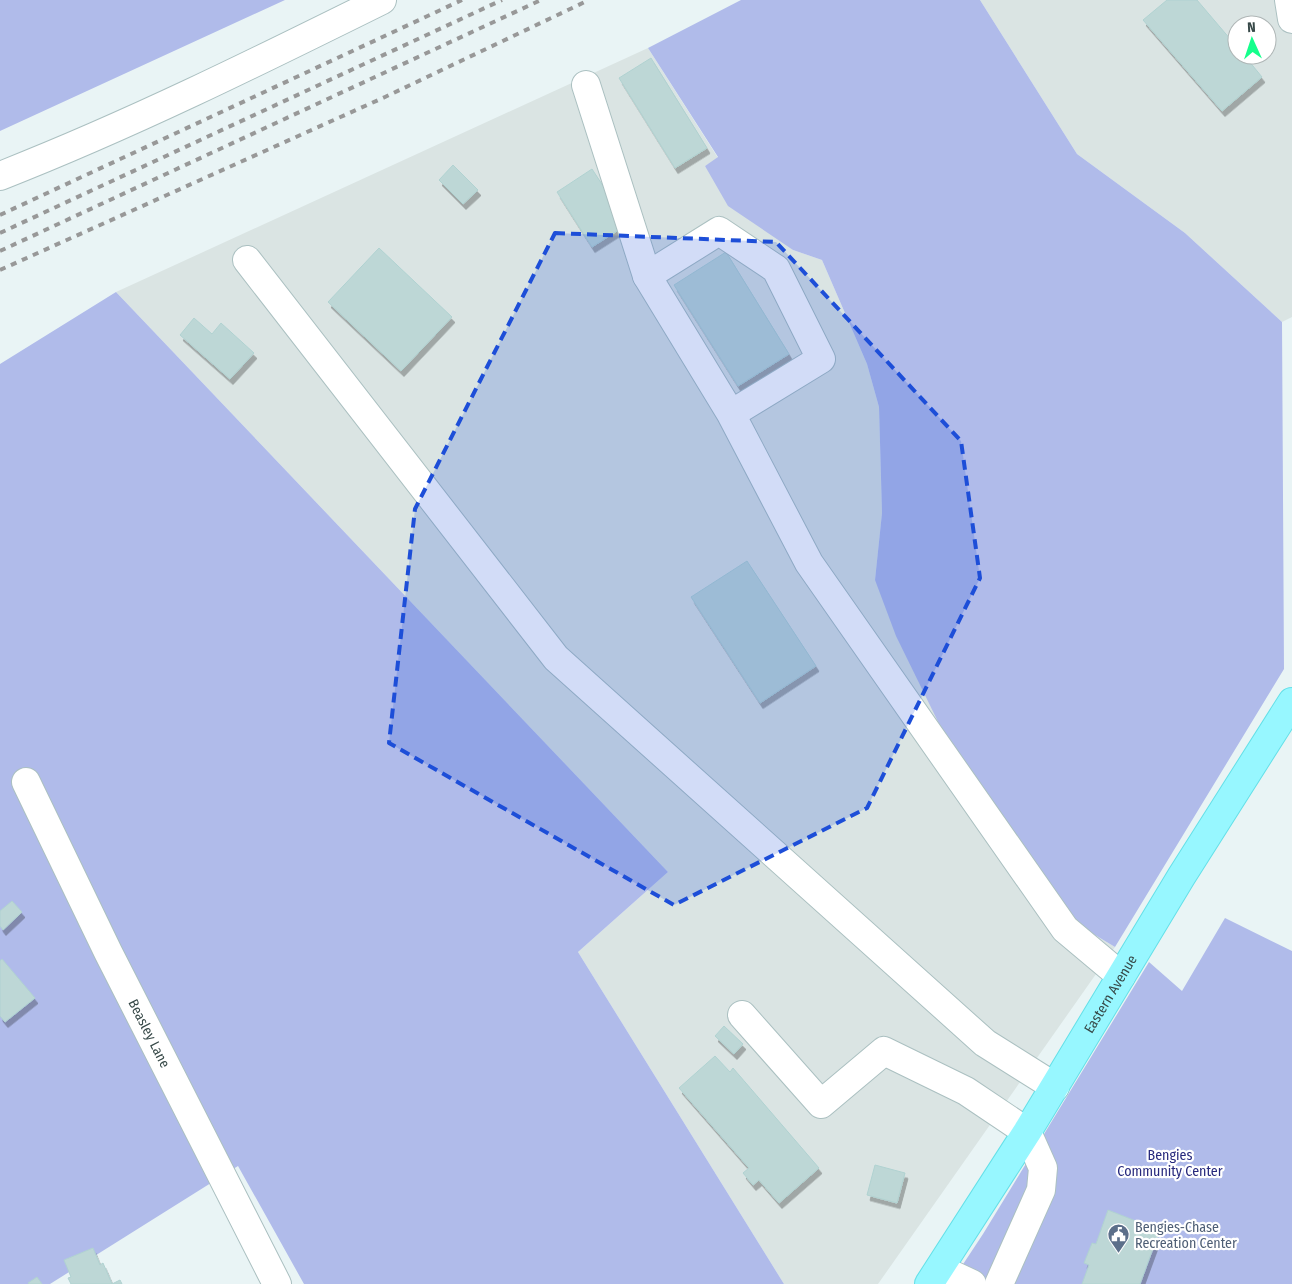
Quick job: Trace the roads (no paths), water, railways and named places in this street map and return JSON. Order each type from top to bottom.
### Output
[{"type":"main road","name":"Eastern Avenue","points":[[934,1276],[1027,1132],[1209,831],[1292,702]]},
{"type":"street","points":[[0,176],[44,159],[252,63],[382,0]]},
{"type":"street","points":[[1289,0],[1292,20]]},
{"type":"street","points":[[586,85],[647,276],[731,414],[810,563],[1065,929],[1121,976]]},
{"type":"street","points":[[647,276],[719,231],[776,269],[821,359],[731,414]]},
{"type":"street","points":[[247,260],[556,658],[985,1044],[1055,1087]]},
{"type":"street","name":"Beasley Lane","points":[[26,782],[108,952],[277,1284]]},
{"type":"street","points":[[742,1015],[821,1104],[884,1052],[966,1091],[1027,1132],[1043,1168],[1044,1178],[1041,1190],[999,1284]]},
{"type":"street","points":[[934,1276],[972,1284]]},
{"type":"railway","points":[[0,215],[462,0]]},
{"type":"railway","points":[[0,233],[502,0]]},
{"type":"railway","points":[[0,251],[541,0]]},
{"type":"railway","points":[[0,270],[385,97],[589,0]]},
{"type":"place","name":"Bengies-Chase Recreation Center","points":[[1119,1254]]},
{"type":"park label","name":"Bengies Community Center","points":[[1170,1164]]}]
